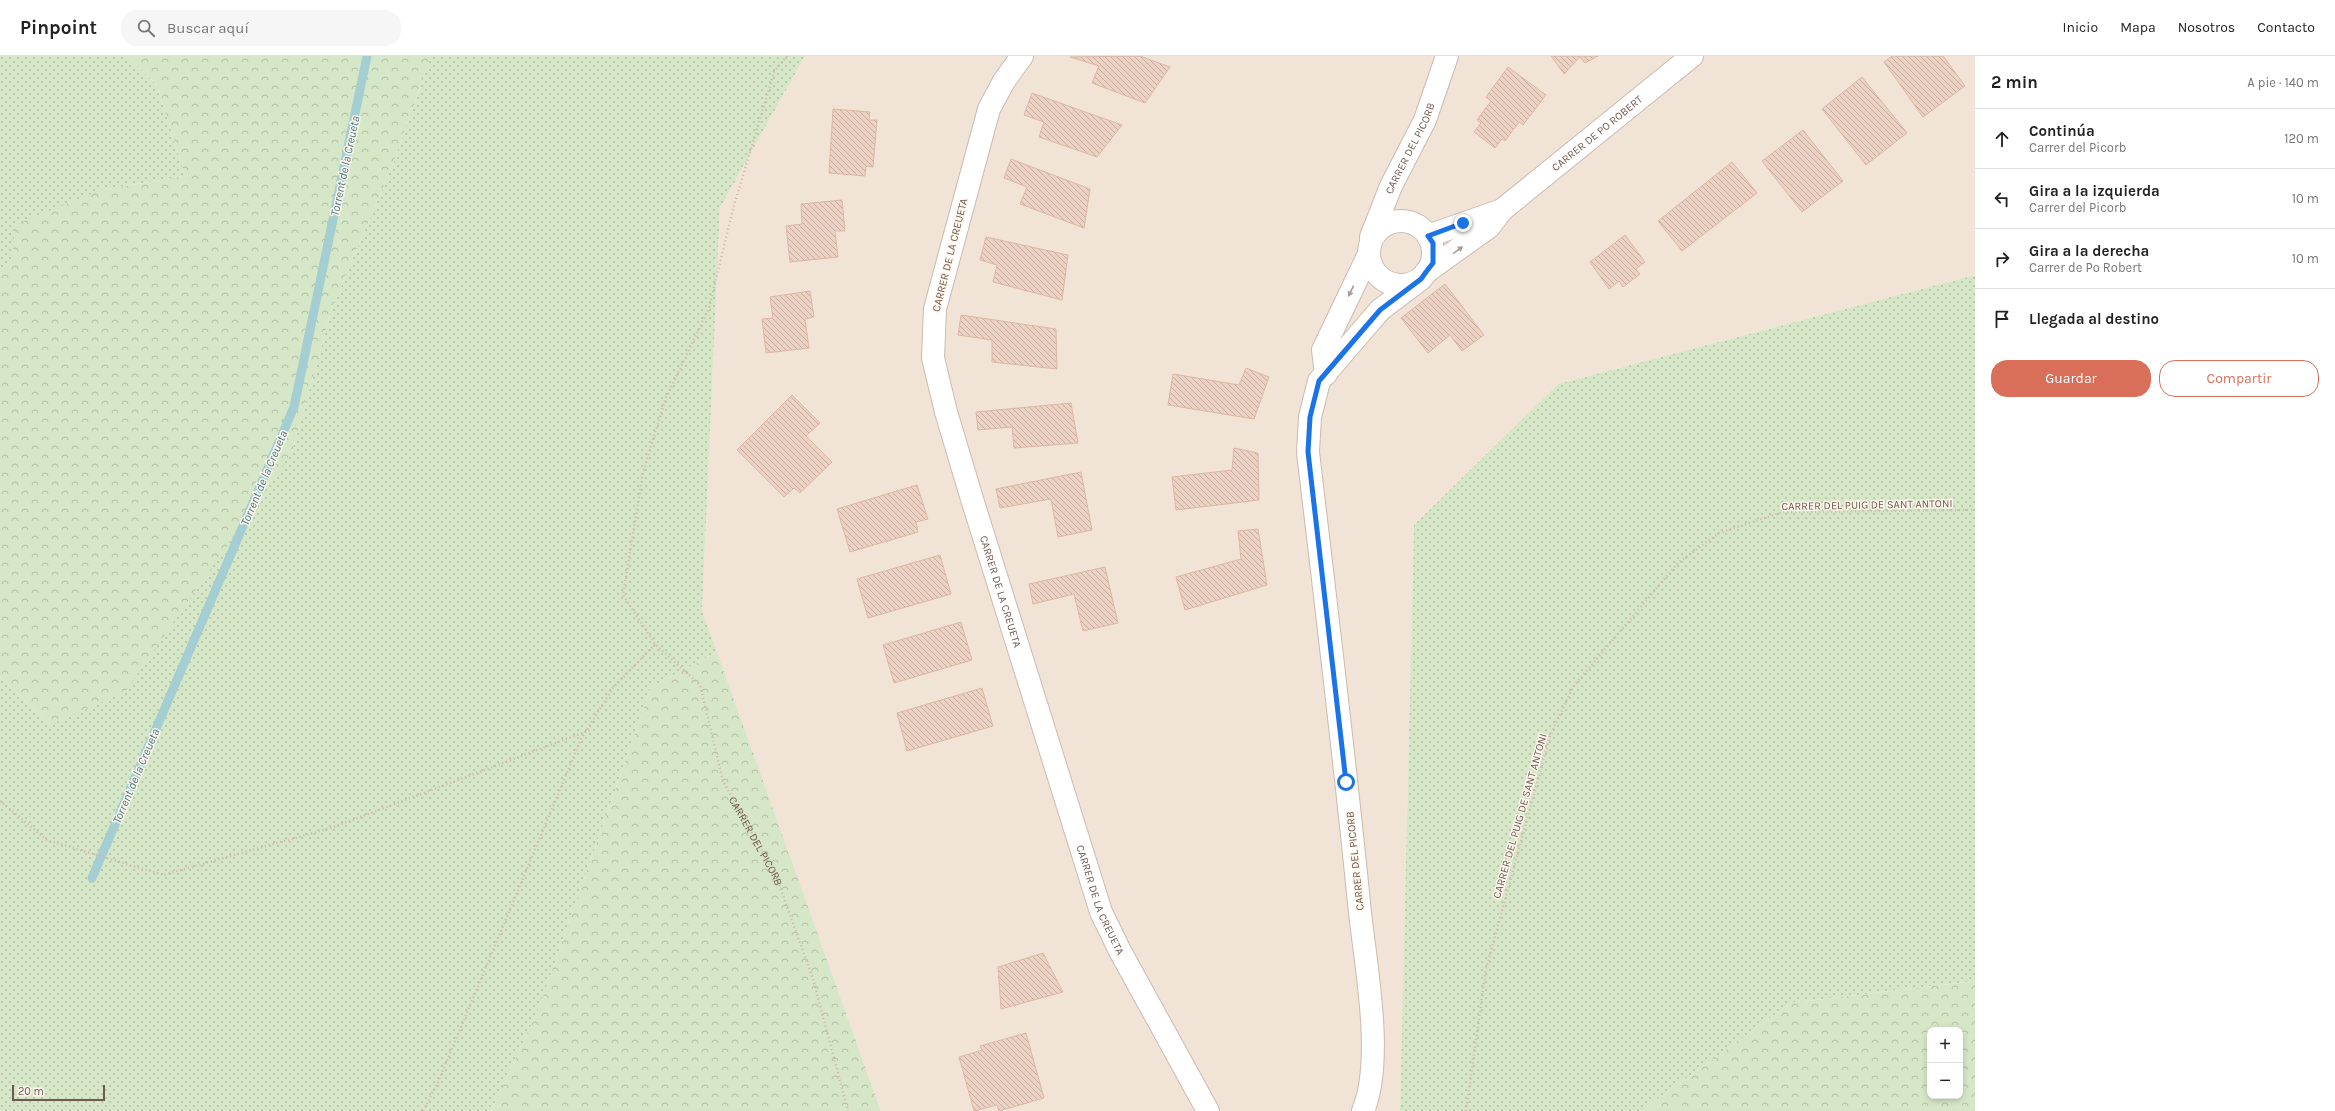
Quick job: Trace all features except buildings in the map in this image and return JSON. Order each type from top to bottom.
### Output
[{"type":"street","name":"CARRER DE LA CREUETA","points":[[1022,56],[1004,81],[989,109],[935,308],[933,358],[946,412],[972,500],[1101,912],[1120,951],[1208,1111]]},
{"type":"street","name":"CARRER DEL PICORB","points":[[1326,374],[1323,350],[1369,248],[1391,186],[1425,120],[1447,56]]},
{"type":"street","name":"CARRER DE PO ROBERT","points":[[1424,276],[1489,228],[1502,210],[1692,56]]},
{"type":"street","name":"CARRER DE PO ROBERT","points":[[1428,236],[1502,210]]},
{"type":"street","name":"CARRER DEL PICORB","points":[[1369,248],[1384,224],[1403,219],[1422,227],[1428,236]]},
{"type":"street","points":[[1369,248],[1374,272],[1388,283],[1405,286],[1424,276],[1433,263],[1433,243],[1428,236]]},
{"type":"street","name":"CARRER DEL PICORB","points":[[1363,1111],[1367,1102],[1374,1052],[1347,790],[1308,452],[1310,417],[1319,381],[1380,310],[1424,276]]},
{"type":"path","name":"CARRER DEL PICORB","points":[[787,56],[774,72],[733,209],[709,308],[666,400],[643,474],[623,595],[655,644],[700,685],[723,781],[776,876],[813,979],[848,1111]]},
{"type":"path","name":"CARRER DEL PUIG DE SANT ANTONI","points":[[1466,1111],[1486,969],[1550,736],[1573,687],[1598,657],[1678,563],[1719,533],[1783,512],[1975,510]]},
{"type":"path","points":[[423,1111],[438,1082],[581,739],[613,688],[655,644]]},
{"type":"path","points":[[0,801],[47,840],[163,876],[334,827],[590,730]]},
{"type":"shaded area","points":[[805,56],[1975,56],[1975,275],[1558,384],[1414,525],[1400,1111],[881,1111],[702,611],[720,208]]},
{"type":"green space","points":[[0,56],[130,56],[129,58],[157,85],[185,176],[101,190],[12,263],[0,268]]},
{"type":"green space","points":[[130,56],[431,56],[394,161],[332,308],[292,452],[125,692],[50,725],[0,677],[0,268],[12,263],[15,225],[101,190],[185,176],[157,85],[129,58]]},
{"type":"green space","points":[[431,56],[805,56],[720,208],[702,611],[717,652],[651,687],[539,1008],[491,1111],[0,1111],[0,677],[50,725],[292,452],[332,308],[394,161]]},
{"type":"green space","points":[[1975,275],[1975,981],[1791,1003],[1641,1111],[1400,1111],[1414,525],[1558,384]]},
{"type":"green space","points":[[717,652],[881,1111],[491,1111],[539,1008],[651,687]]},
{"type":"green space","points":[[1975,981],[1975,1111],[1641,1111],[1791,1003]]},
{"type":"waterway","name":"Torrent de la Creueta","points":[[92,878],[294,407],[367,56]]},
{"type":"route","points":[[1346,782],[1308,452],[1310,417],[1319,381],[1380,310],[1421,279],[1433,263],[1433,243],[1428,236],[1463,223]]}]
